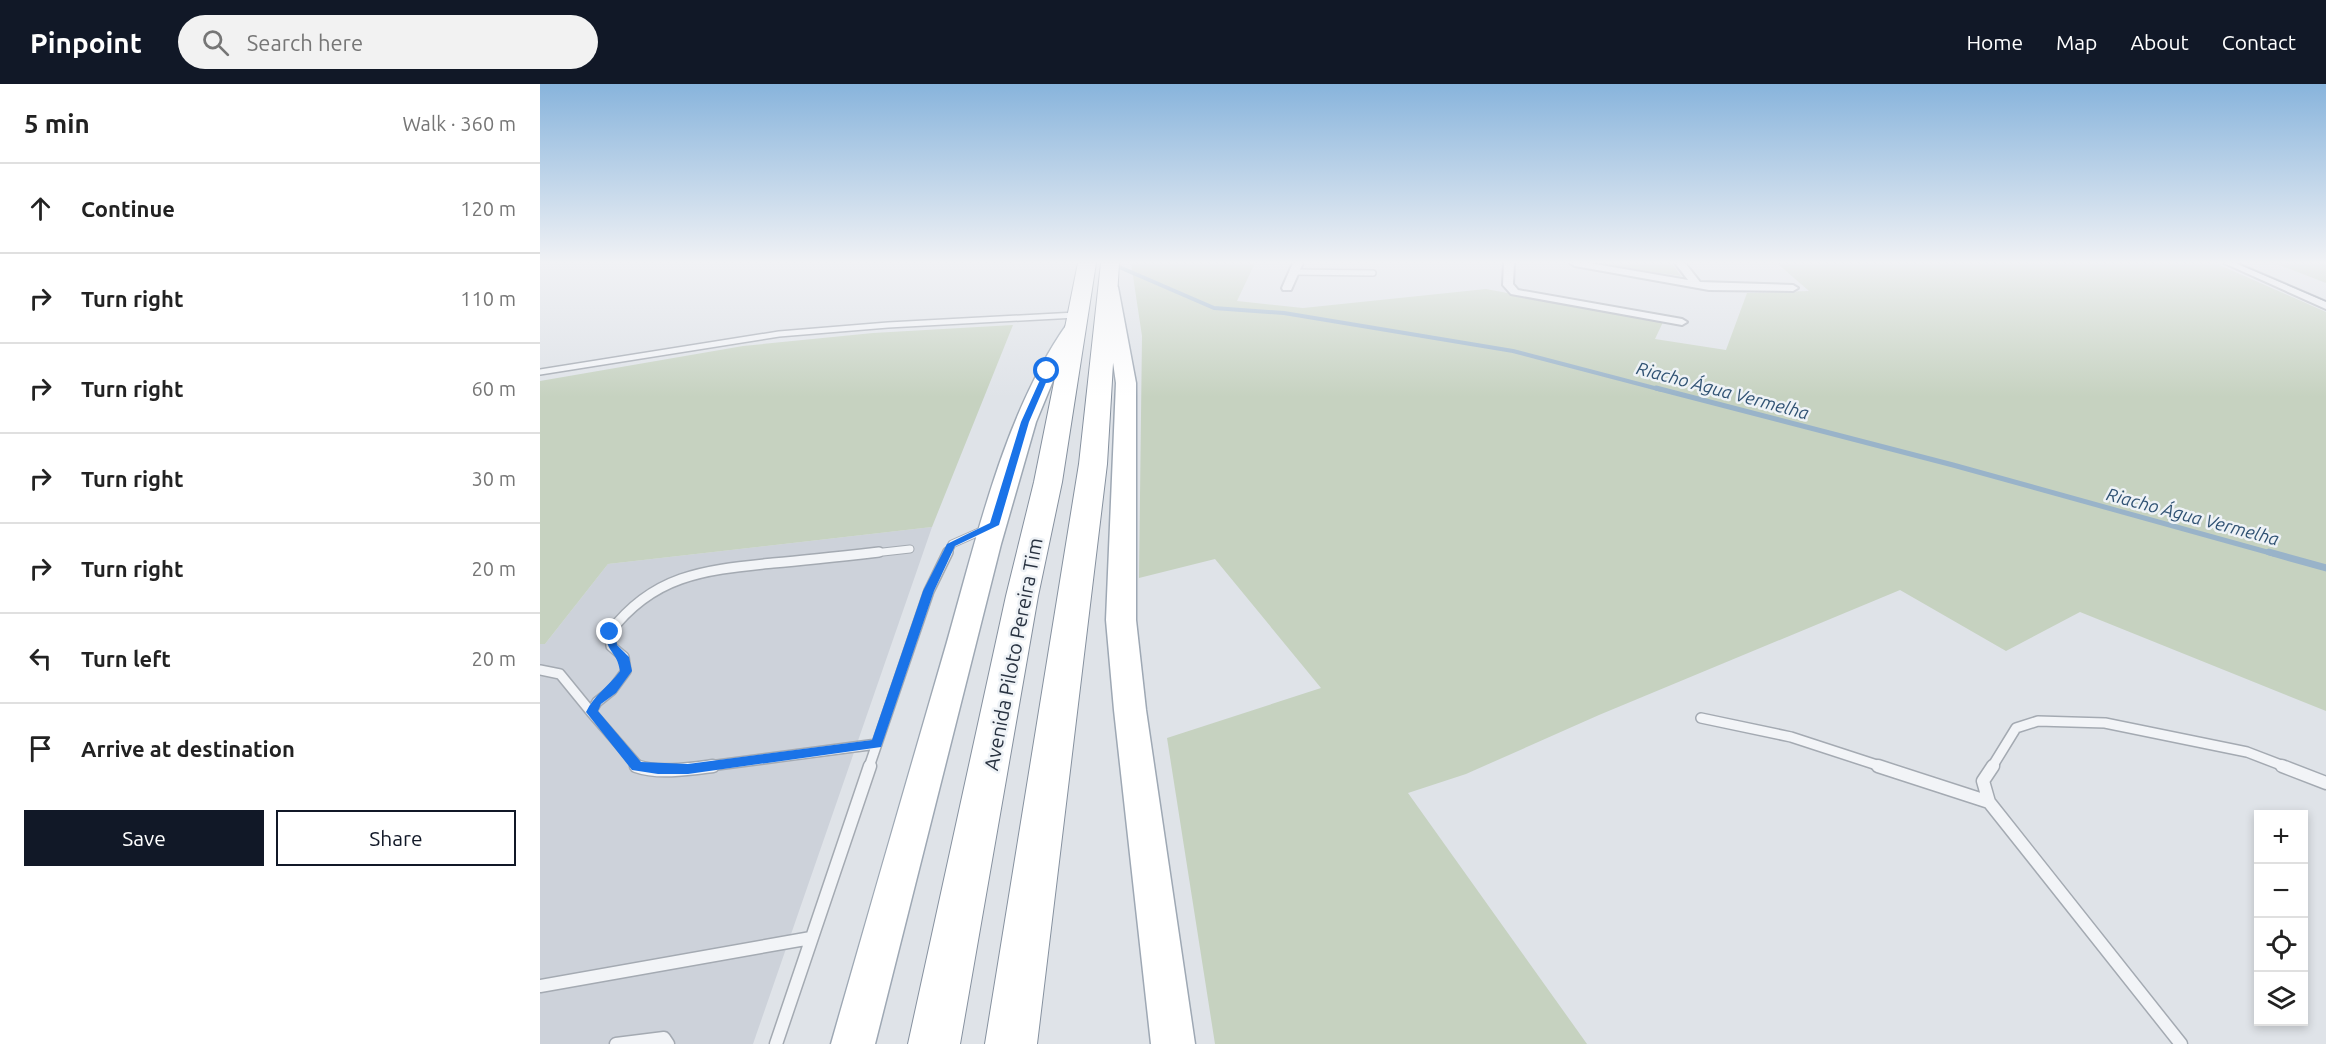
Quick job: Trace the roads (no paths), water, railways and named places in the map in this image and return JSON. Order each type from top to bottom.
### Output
[{"type":"highway","name":"Avenida Piloto Pereira Tim","points":[[934,1044],[986,790],[1022,596],[1048,482],[1075,322],[1083,308]]},
{"type":"highway","points":[[1011,1044],[1093,464],[1102,308]]},
{"type":"main road","points":[[1111,308],[1126,383],[1121,620],[1130,710],[1173,1044]]},
{"type":"main road","points":[[853,1044],[994,525],[1025,422],[1047,371],[1075,322]]},
{"type":"street","points":[[1603,308],[1682,322]]},
{"type":"lane","points":[[540,372],[779,334],[899,324],[1075,322]]},
{"type":"lane","points":[[776,1044],[928,591],[952,544],[994,525]]},
{"type":"lane","points":[[591,712],[597,702],[612,690],[626,671],[624,657],[611,646],[610,632],[625,612],[647,594],[665,585],[709,570],[910,549]]},
{"type":"lane","points":[[540,670],[560,674],[637,767],[658,770],[688,769],[877,744]]},
{"type":"lane","points":[[1701,718],[1791,737],[1989,802]]},
{"type":"lane","points":[[2181,1044],[1989,802],[1983,781],[2016,728],[2038,721],[2105,723],[2247,752],[2326,783]]},
{"type":"lane","points":[[540,986],[811,938]]},
{"type":"lane","points":[[616,1044],[664,1038],[668,1044]]},
{"type":"waterway","name":"Riacho Água Vermelha","points":[[1214,308],[1284,313],[1513,351],[1662,390]]},
{"type":"waterway","name":"Riacho Água Vermelha","points":[[1656,388],[1953,465],[2274,554]]},
{"type":"waterway","name":"Riacho Água Vermelha","points":[[2269,552],[2326,568]]}]
